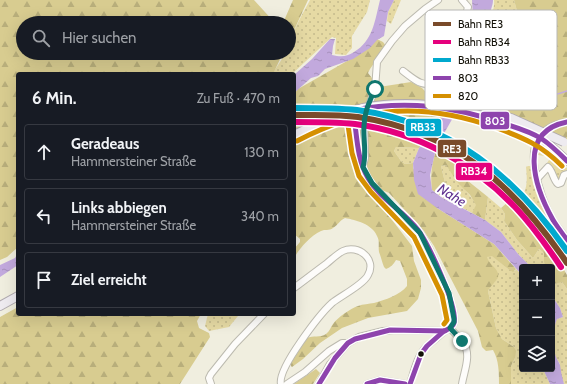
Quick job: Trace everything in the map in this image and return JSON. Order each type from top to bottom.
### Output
[{"type":"main road","points":[[296,134],[319,122],[349,111],[384,104],[425,105]]},
{"type":"main road","points":[[458,110],[491,113],[511,118],[562,147],[567,154]]},
{"type":"main road","points":[[464,111],[496,120],[546,142],[562,147]]},
{"type":"main road","points":[[562,147],[567,161]]},
{"type":"main road","points":[[0,306],[16,297]]},
{"type":"street","points":[[363,167],[365,158],[364,120],[366,110],[375,89],[379,59],[398,33],[411,20],[438,0]]},
{"type":"street","points":[[462,0],[468,7],[467,10]]},
{"type":"street","points":[[403,71],[425,85]]},
{"type":"street","points":[[349,111],[363,167],[372,183],[423,237],[449,293],[454,322],[420,354],[410,384]]},
{"type":"street","points":[[567,122],[552,126],[544,132],[538,139],[534,153],[537,179],[546,206],[554,222],[567,240]]},
{"type":"street","points":[[537,179],[548,167],[558,184],[561,183],[564,175],[567,174]]},
{"type":"street","points":[[280,384],[281,377],[288,363],[300,342],[313,324],[332,303],[362,282],[368,275],[370,267],[368,259],[363,252],[358,250],[354,249],[343,251],[296,286]]},
{"type":"street","points":[[211,384],[210,377],[235,344],[262,316]]},
{"type":"street","points":[[319,384],[333,361],[348,343],[355,339],[390,330],[447,329],[462,341],[467,350],[462,384]]},
{"type":"street","points":[[287,384],[305,372],[329,351],[342,343],[348,343]]},
{"type":"street","points":[[367,384],[380,380],[405,384]]},
{"type":"shaded area","points":[[310,0],[370,0],[367,12],[352,36],[352,48],[346,55],[335,54],[336,38],[332,37],[294,72],[273,72],[281,60],[296,60],[296,28]]},
{"type":"shaded area","points":[[394,0],[401,0],[391,24],[387,21],[388,12]]},
{"type":"shaded area","points":[[494,0],[514,0],[517,10],[493,10]]},
{"type":"shaded area","points":[[448,142],[484,164],[522,196],[546,225],[567,255],[567,266],[541,229],[517,201],[480,169],[446,147]]},
{"type":"shaded area","points":[[539,145],[567,168],[567,170],[562,172],[559,179],[557,179],[551,166],[547,163],[551,157],[538,155]]},
{"type":"shaded area","points":[[396,147],[419,148],[413,163],[405,164],[401,161],[394,151]]},
{"type":"shaded area","points":[[446,165],[477,205],[472,213],[444,198],[447,191],[441,166]]},
{"type":"shaded area","points":[[531,166],[533,184],[553,225],[539,216],[522,196],[526,186],[526,167]]},
{"type":"shaded area","points":[[488,197],[501,208],[505,214],[504,221],[517,240],[533,258],[539,249],[544,253],[544,264],[528,264],[501,232],[485,220]]},
{"type":"shaded area","points":[[492,255],[508,269],[515,271],[516,269],[519,272],[519,372],[544,372],[550,384],[511,384],[511,366],[515,358],[514,347],[502,339],[496,328],[488,291],[490,286],[497,279],[497,272],[487,260],[487,257]]},
{"type":"shaded area","points":[[562,282],[567,289],[567,384],[564,384],[560,374],[560,364],[555,356],[555,323],[557,319],[563,317],[560,308],[555,300],[555,284]]},
{"type":"shaded area","points":[[208,316],[238,316],[229,327],[209,331],[205,326]]},
{"type":"green space","points":[[0,0],[254,0],[269,16],[16,16],[16,60],[280,60],[274,72],[16,72],[16,249],[7,257],[0,260]]},
{"type":"green space","points":[[293,0],[308,0],[296,26],[296,16],[286,16]]},
{"type":"green space","points":[[514,0],[567,0],[567,140],[541,127],[493,110],[557,110],[557,10],[517,10]]},
{"type":"green space","points":[[377,39],[383,42],[386,46],[368,73],[379,87],[411,82],[425,91],[425,110],[443,110],[446,113],[419,148],[396,147],[394,151],[405,164],[413,163],[413,168],[437,208],[494,244],[516,269],[513,272],[492,256],[487,257],[498,274],[497,279],[488,291],[496,328],[502,339],[514,347],[516,351],[515,358],[511,366],[511,384],[499,384],[498,367],[495,354],[493,350],[486,351],[482,347],[478,331],[434,246],[424,231],[389,193],[382,190],[377,195],[376,199],[412,246],[414,261],[421,280],[421,288],[418,299],[407,311],[368,318],[342,328],[320,343],[303,359],[292,367],[291,366],[291,363],[307,338],[326,334],[335,321],[355,307],[392,297],[407,286],[407,279],[400,261],[396,260],[392,266],[386,269],[379,252],[378,238],[375,232],[363,223],[354,220],[345,218],[332,229],[322,230],[317,233],[296,255],[296,247],[300,242],[300,239],[296,236],[296,92],[361,53]]},
{"type":"green space","points":[[439,144],[467,161],[468,181],[488,197],[485,220],[472,213],[476,205],[446,165],[441,166],[447,191],[444,198],[432,190],[432,167]]},
{"type":"green space","points":[[508,202],[520,209],[554,253],[567,275],[567,289],[562,282],[555,284],[555,264],[544,264],[544,253],[539,249],[533,258],[517,240],[504,221],[505,214],[501,208]]},
{"type":"green space","points":[[539,216],[553,225],[567,246],[567,255]]},
{"type":"green space","points":[[16,308],[16,316],[200,316],[197,321],[199,328],[209,333],[210,337],[180,384],[0,384],[0,317]]},
{"type":"green space","points":[[316,369],[320,373],[313,384],[294,384]]},
{"type":"water","points":[[380,0],[394,0],[388,12],[384,36],[377,40],[370,48],[353,59],[325,69],[318,76],[311,78],[296,91],[296,73],[312,59],[330,39],[335,39],[332,55],[346,56],[351,54],[365,42],[375,22]]},
{"type":"water","points":[[472,0],[493,0],[491,10],[473,10]]},
{"type":"water","points":[[448,110],[457,110],[435,153],[430,175],[432,190],[441,197],[485,220],[501,232],[528,264],[519,264],[519,272],[494,244],[437,208],[418,194],[414,180],[413,163],[419,148]]},
{"type":"water","points":[[16,256],[16,266],[0,277],[0,265]]},
{"type":"water","points":[[555,300],[560,308],[563,317],[557,319],[555,327]]},
{"type":"water","points":[[555,353],[560,365],[564,384],[550,384],[544,372],[555,372]]},
{"type":"pier","points":[[429,132],[444,139],[441,145],[425,138]]},
{"type":"waterway","points":[[557,94],[567,91]]},
{"type":"rail line","name":"RB33","points":[[296,108],[333,108],[357,110],[391,117],[422,127],[451,141],[478,157],[502,177],[525,199],[547,224],[567,251]]},
{"type":"rail line","name":"RE3","points":[[296,115],[350,116],[393,124],[424,135],[453,149],[479,166],[503,186],[525,209],[567,263]]},
{"type":"rail line","name":"RB34","points":[[296,122],[347,123],[378,128],[400,134],[442,152],[462,163],[480,176],[515,207],[539,236],[561,267]]},
{"type":"transit line","name":"803","points":[[353,110],[392,105],[425,106]]},
{"type":"transit line","name":"803","points":[[319,384],[335,358],[348,343],[355,339],[390,330],[445,331],[452,327],[454,323],[452,304],[442,276],[423,238],[412,223],[385,199],[373,185],[364,170],[359,153],[353,110]]},
{"type":"transit line","name":"803","points":[[454,110],[486,118],[533,134],[549,144],[567,161]]},
{"type":"transit line","name":"820","points":[[346,111],[352,153],[359,176],[371,192],[414,237],[442,295],[447,320],[444,324]]},
{"type":"transit line","name":"820","points":[[297,141],[322,129],[347,120],[371,114],[396,111],[420,111],[445,114],[497,128],[539,147],[562,166]]},
{"type":"transit line","name":"803","points":[[567,122],[551,128],[541,137],[535,149],[534,163],[540,193],[555,223],[567,240]]},
{"type":"transit line","name":"803","points":[[410,384],[421,354],[427,346],[444,331]]},
{"type":"transit line","name":"803","points":[[367,384],[380,380],[405,384]]},
{"type":"route","points":[[375,89],[366,110],[364,120],[365,158],[363,167],[372,183],[420,233],[449,293],[454,319],[454,322],[450,328],[462,341]]},
{"type":"water label","name":"Nahe","points":[[452,195]]}]
